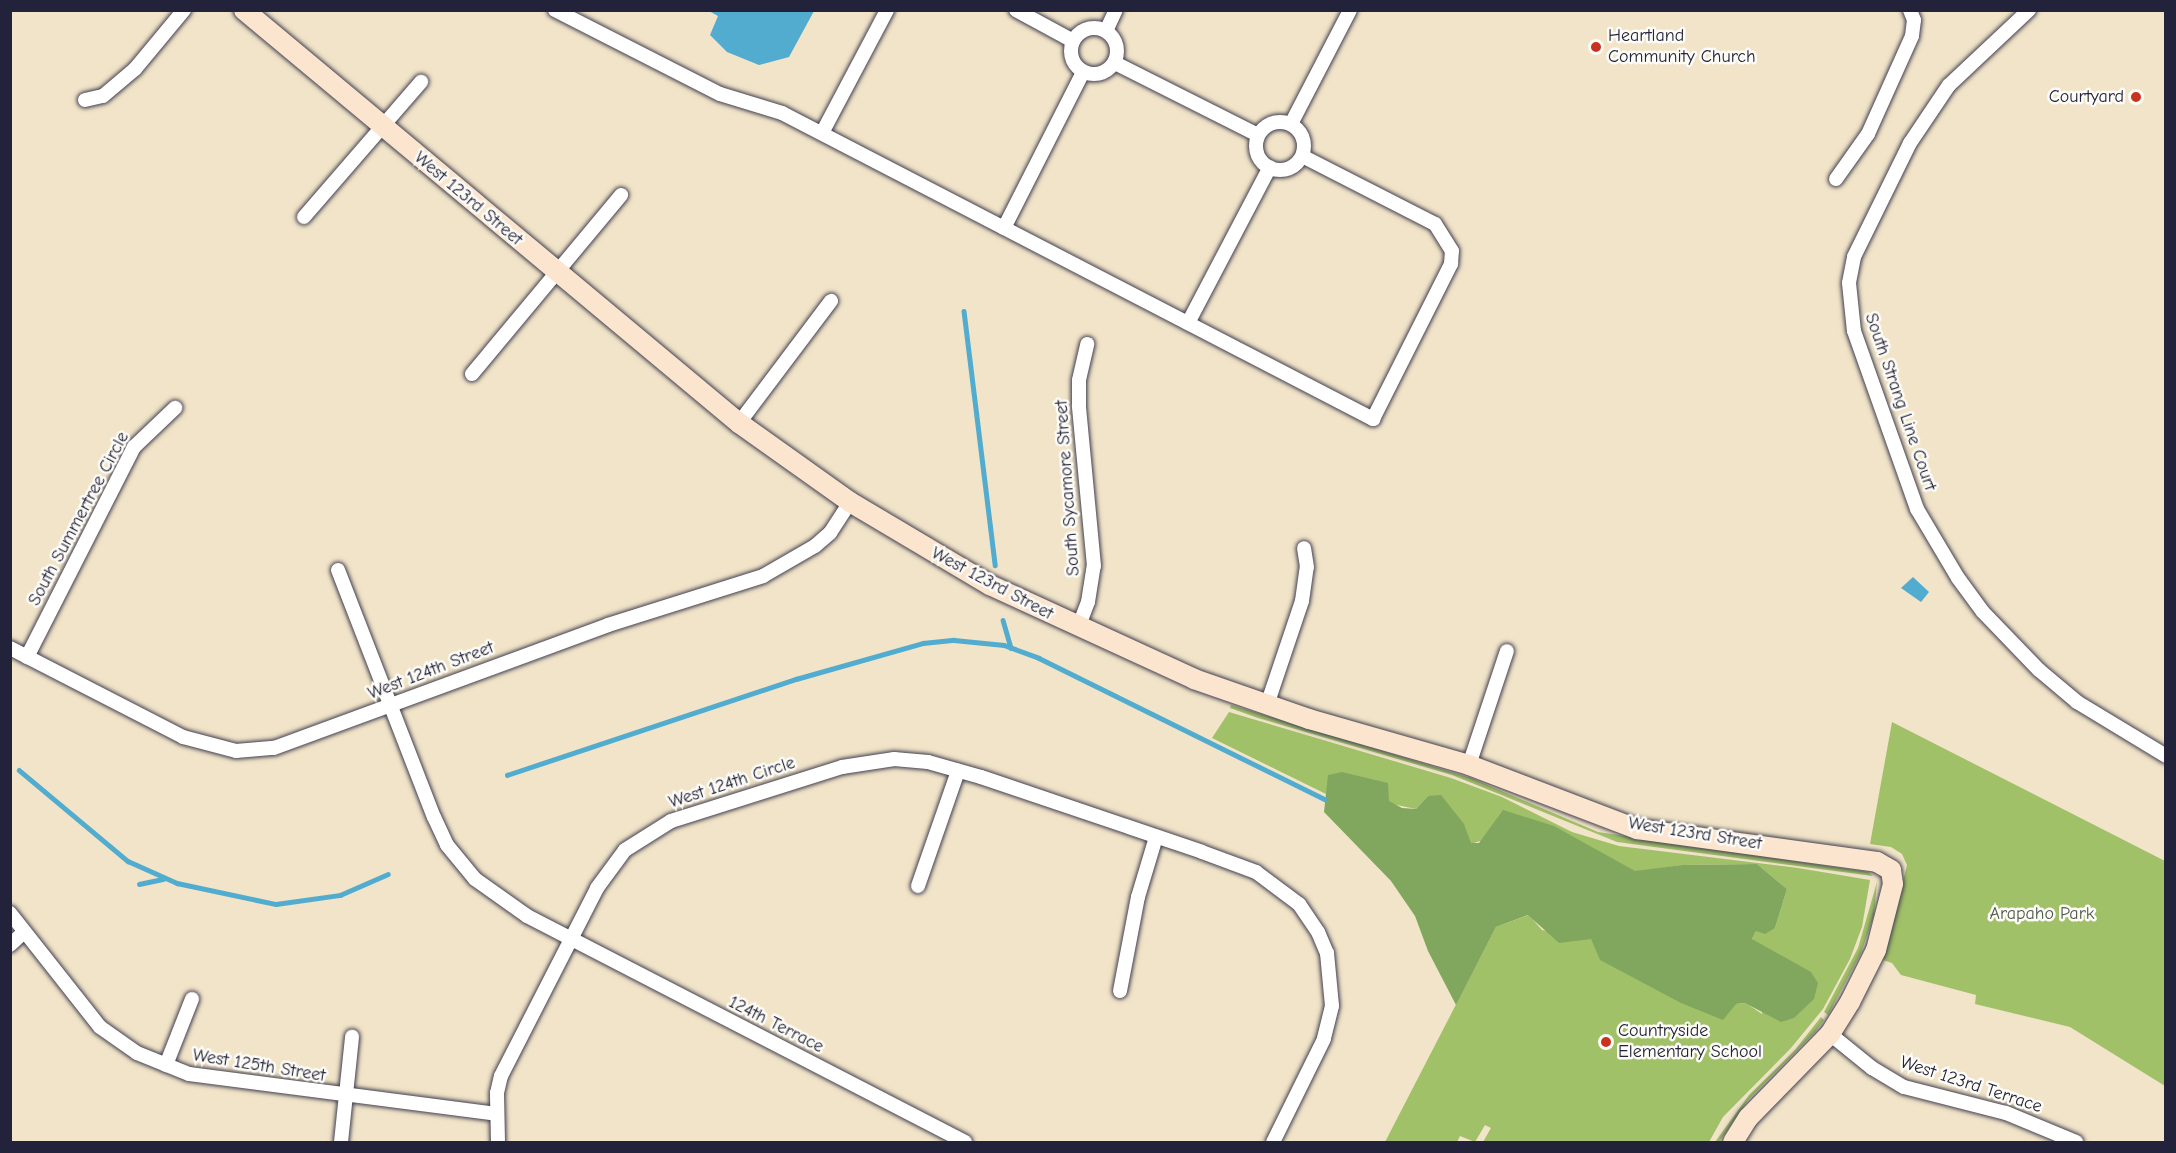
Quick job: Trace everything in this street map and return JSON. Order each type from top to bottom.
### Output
[{"type":"street","points":[[85,100],[103,96],[128,76],[184,10]]},
{"type":"street","name":"West 123rd Street","points":[[244,10],[556,273],[739,423],[849,502],[990,585],[1078,628],[1194,679],[1267,705],[1469,765],[1637,829],[1877,862],[1892,870],[1893,884],[1876,950],[1830,1034]]},
{"type":"street","points":[[555,10],[720,94],[782,113],[1373,419],[1451,264],[1452,251],[1435,224],[1302,156]]},
{"type":"street","points":[[822,133],[887,10]]},
{"type":"street","points":[[1016,10],[1073,41]]},
{"type":"street","points":[[1106,31],[1116,10]]},
{"type":"street","points":[[1292,124],[1350,10]]},
{"type":"street","points":[[1836,179],[1868,134],[1912,36],[1914,20],[1910,10]]},
{"type":"street","name":"South Strang Line Court","points":[[2029,10],[1949,86],[1910,143],[1854,257],[1849,283],[1854,331],[1917,509],[1958,578],[1983,612],[2039,670],[2077,702],[2166,756]]},
{"type":"street","points":[[1084,30],[1106,31],[1118,49],[1115,63],[1101,74],[1083,72],[1071,55],[1073,41],[1084,30]]},
{"type":"street","points":[[1115,63],[1258,135]]},
{"type":"street","points":[[1004,228],[1083,72]]},
{"type":"street","points":[[304,217],[380,125],[421,82]]},
{"type":"street","points":[[1273,123],[1292,124],[1303,140],[1302,156],[1285,169],[1270,167],[1256,150],[1258,135],[1273,123]]},
{"type":"street","points":[[1188,323],[1270,167]]},
{"type":"street","points":[[472,374],[621,195]]},
{"type":"street","points":[[739,423],[831,301]]},
{"type":"street","name":"South Sycamore Street","points":[[1078,628],[1088,602],[1094,566],[1079,406],[1079,380],[1087,344]]},
{"type":"street","name":"South Summertree Circle","points":[[27,657],[134,447],[176,408]]},
{"type":"street","name":"West 124th Street","points":[[10,648],[183,737],[218,749],[274,748],[608,625],[763,576],[815,546],[830,533],[849,502]]},
{"type":"street","points":[[1267,705],[1302,601],[1307,567],[1304,548]]},
{"type":"street","name":"124th Terrace","points":[[338,570],[434,817],[460,863],[505,904],[965,1143]]},
{"type":"street","points":[[1469,765],[1507,651]]},
{"type":"street","name":"West 124th Circle","points":[[571,939],[613,864],[639,839],[671,821],[866,761],[911,759],[958,771],[1156,837],[1272,881],[1310,918],[1327,953],[1332,989],[1327,1031],[1273,1143]]},
{"type":"street","points":[[918,886],[958,771]]},
{"type":"street","points":[[1120,991],[1138,897],[1156,837]]},
{"type":"street","name":"West 125th Street","points":[[10,913],[100,1027],[137,1053],[166,1065],[206,1078],[346,1098],[496,1114]]},
{"type":"street","points":[[10,945],[24,932]]},
{"type":"street","points":[[498,1143],[496,1114],[501,1076],[571,939]]},
{"type":"street","points":[[166,1065],[192,999]]},
{"type":"street","points":[[1733,1143],[1749,1118],[1830,1034]]},
{"type":"street","name":"West 123rd Terrace","points":[[1830,1034],[1872,1068],[1904,1087],[2006,1113],[2062,1139],[2076,1143]]},
{"type":"street","points":[[341,1143],[352,1037]]},
{"type":"green space","points":[[1231,705],[1471,778],[1598,832],[1868,872],[1873,876],[1617,842],[1452,775],[1258,718],[1230,708]]},
{"type":"green space","name":"Countryside Elementary School","points":[[1229,712],[1451,778],[1502,797],[1572,832],[1619,846],[1798,868],[1870,880],[1862,927],[1850,959],[1823,1009],[1791,1048],[1723,1117],[1709,1142],[1483,1142],[1491,1128],[1485,1125],[1475,1142],[1460,1136],[1457,1142],[1385,1142],[1496,927],[1529,915],[1542,930],[1591,939],[1736,1004],[1746,1003],[1762,1014],[1758,945],[1752,939],[1756,931],[1775,928],[1787,889],[1757,864],[1682,865],[1635,872],[1544,823],[1470,844],[1428,796],[1416,809],[1328,791],[1328,795],[1212,738]]},
{"type":"green space","name":"Arapaho Park","points":[[1892,722],[2165,861],[2165,1086],[2070,1027],[1975,1004],[1976,995],[1901,975],[1892,963],[1883,960],[1907,865],[1902,854],[1891,847],[1870,844]]},
{"type":"green space","points":[[1342,772],[1388,783],[1389,801],[1402,808],[1416,809],[1428,796],[1441,795],[1464,824],[1471,843],[1479,843],[1503,810],[1554,826],[1635,871],[1682,865],[1757,864],[1787,889],[1775,928],[1765,934],[1756,931],[1752,939],[1811,972],[1818,983],[1814,999],[1794,1018],[1781,1022],[1745,1003],[1736,1004],[1723,1020],[1681,1003],[1600,960],[1591,939],[1559,943],[1528,915],[1496,927],[1456,1005],[1428,951],[1415,916],[1391,881],[1324,812],[1328,775]]},
{"type":"green space","points":[[1877,882],[1874,915],[1861,953],[1828,1015],[1824,1012],[1858,948]]},
{"type":"green space","points":[[1821,1017],[1824,1020],[1815,1032],[1748,1100],[1719,1142],[1715,1142],[1749,1095],[1795,1050]]},
{"type":"water","points":[[709,11],[814,11],[789,57],[759,65],[727,52],[710,35],[718,16]]},
{"type":"water","points":[[1913,577],[1929,592],[1921,602],[1901,588]]},
{"type":"waterway","points":[[964,311],[995,565]]},
{"type":"waterway","points":[[1003,620],[1011,648]]},
{"type":"waterway","points":[[507,775],[796,679],[923,643],[954,640],[1004,645],[1039,658],[1324,799]]},
{"type":"waterway","points":[[19,770],[128,861],[177,883],[276,904],[340,895],[388,874]]},
{"type":"waterway","points":[[139,884],[163,879]]},
{"type":"place","name":"Heartland Community Church","points":[[1596,47]]},
{"type":"place","name":"Courtyard","points":[[2136,97]]},
{"type":"place","name":"Countryside Elementary School","points":[[1606,1042]]}]
